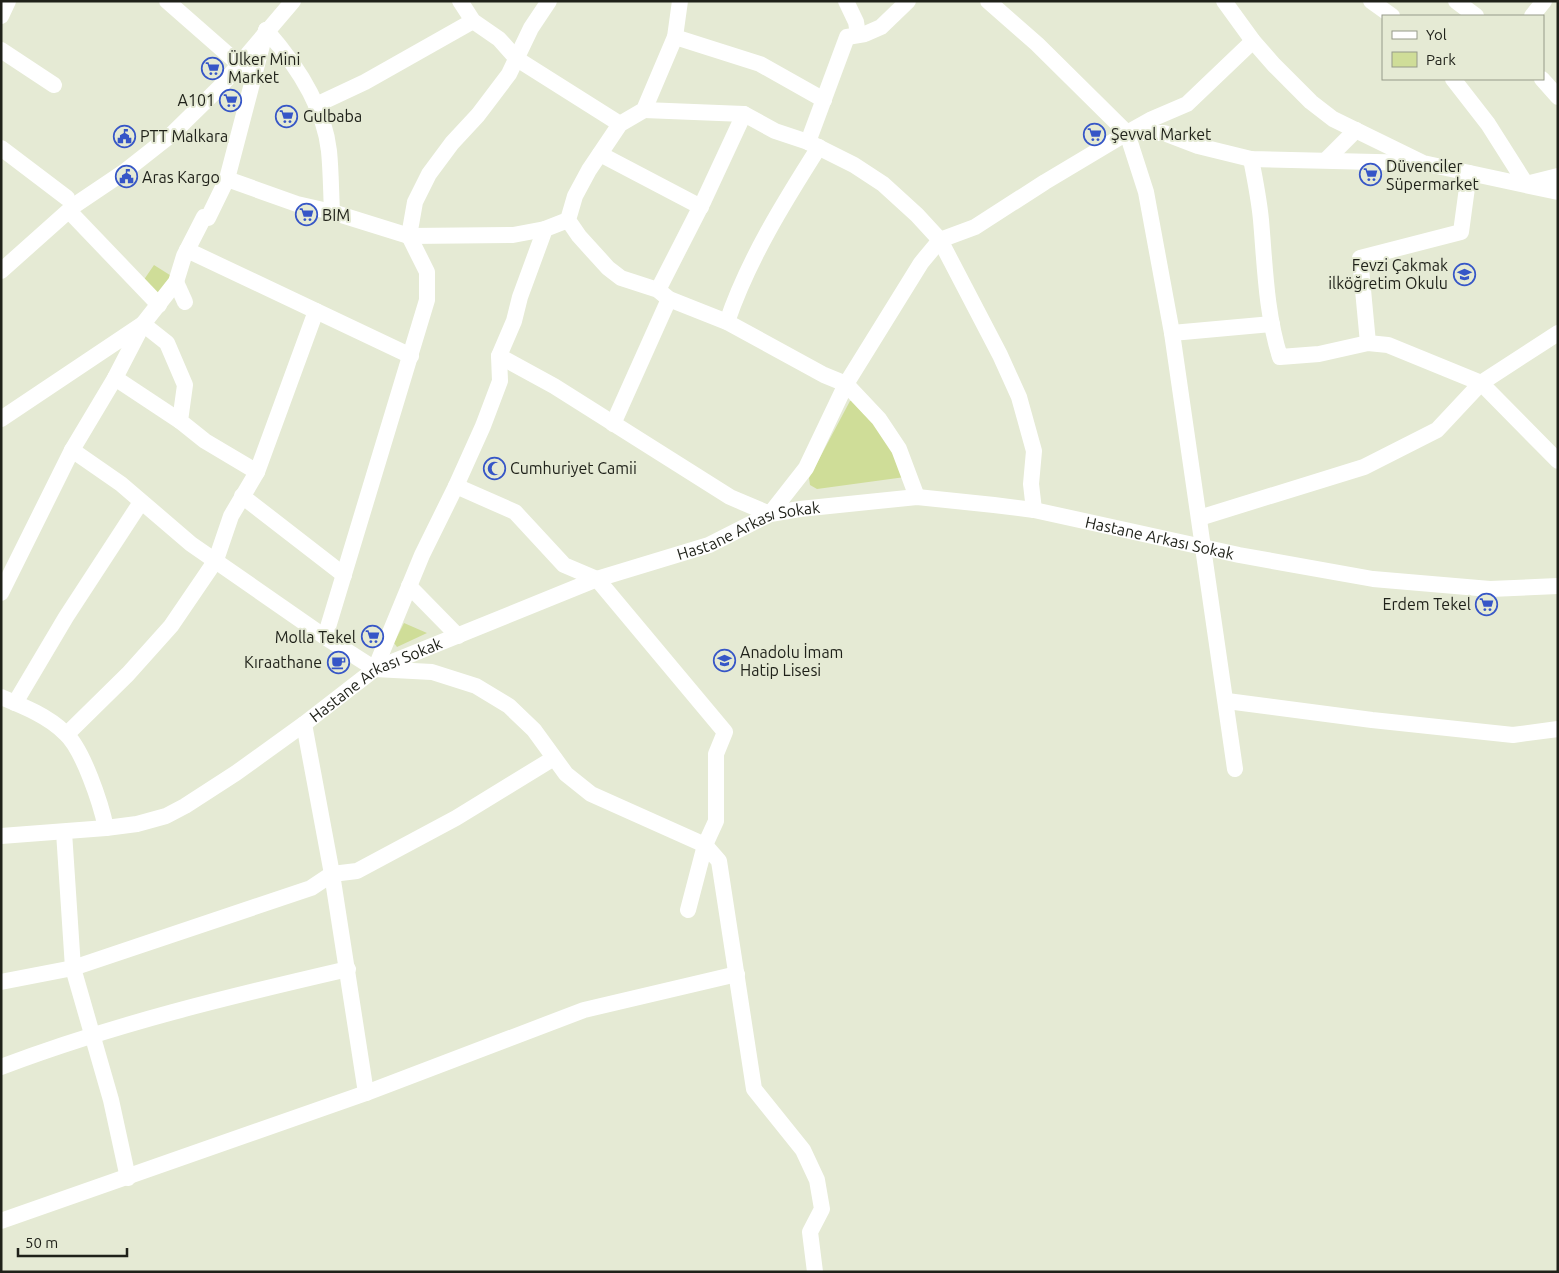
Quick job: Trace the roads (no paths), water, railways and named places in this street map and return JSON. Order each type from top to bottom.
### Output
[{"type":"street","points":[[1,16],[8,1]]},
{"type":"street","points":[[167,1],[237,60],[256,70]]},
{"type":"street","points":[[237,60],[281,1]]},
{"type":"street","points":[[1,263],[68,205],[125,163],[164,130],[237,60],[293,1]]},
{"type":"street","points":[[460,1],[472,21],[498,39],[517,59],[620,124]]},
{"type":"street","points":[[325,637],[425,307],[428,279],[424,265],[409,236],[415,202],[429,174],[478,115],[517,59],[531,28],[549,1]]},
{"type":"street","points":[[644,110],[675,37],[680,1]]},
{"type":"street","points":[[846,1],[856,22],[858,34]]},
{"type":"street","points":[[727,322],[751,264],[814,145],[824,100],[847,37],[865,34],[880,27],[908,1]]},
{"type":"street","points":[[988,1],[1037,44],[1127,133],[1146,192],[1172,333],[1236,769]]},
{"type":"street","points":[[1224,1],[1253,41],[1311,102],[1333,119],[1423,164]]},
{"type":"street","points":[[1371,1],[1391,15]]},
{"type":"street","points":[[1456,1],[1475,15]]},
{"type":"street","points":[[1533,15],[1544,1]]},
{"type":"street","points":[[316,105],[365,82],[472,21]]},
{"type":"street","points":[[1,593],[72,450],[115,378],[143,324],[176,282],[187,250],[204,217],[208,218],[227,179],[266,30]]},
{"type":"street","points":[[266,30],[286,53],[316,105],[329,150],[332,212]]},
{"type":"street","points":[[675,37],[760,64],[824,100]]},
{"type":"street","points":[[499,356],[554,386],[730,497],[751,508],[770,514],[806,468],[846,384],[921,263],[940,240],[975,227],[1127,133],[1152,119],[1187,104],[1253,41]]},
{"type":"street","points":[[1,50],[54,85]]},
{"type":"street","points":[[1454,80],[1488,124],[1526,184]]},
{"type":"street","points":[[1543,80],[1558,97]]},
{"type":"street","points":[[568,220],[575,196],[620,124],[644,110],[744,114],[775,131],[814,145],[854,165],[883,184],[917,215],[940,240],[1000,354],[1019,397],[1034,451],[1031,484],[1034,510]]},
{"type":"street","points":[[613,424],[700,207],[744,114]]},
{"type":"street","points":[[1326,160],[1356,130]]},
{"type":"street","points":[[1127,133],[1164,133],[1198,146],[1251,159],[1423,164],[1558,192]]},
{"type":"street","points":[[1,148],[68,205],[159,305]]},
{"type":"street","points":[[600,154],[700,207]]},
{"type":"street","points":[[1251,159],[1261,217],[1272,324],[1280,357],[1319,354],[1368,343],[1388,345],[1480,382],[1558,461]]},
{"type":"street","points":[[1368,343],[1360,258],[1461,232],[1469,173]]},
{"type":"street","points":[[1526,184],[1558,176]]},
{"type":"street","points":[[227,179],[297,204],[332,212],[409,236],[513,235],[545,228],[568,220]]},
{"type":"street","points":[[1,271],[68,205]]},
{"type":"street","points":[[568,220],[579,236],[608,268],[621,278],[664,294],[727,322],[824,375],[846,384],[879,419],[895,442],[917,498]]},
{"type":"street","points":[[375,669],[422,555],[456,486],[500,381],[499,356],[514,321],[522,290],[545,228]]},
{"type":"street","points":[[187,250],[410,356]]},
{"type":"street","points":[[176,282],[185,302]]},
{"type":"street","points":[[67,734],[128,674],[171,626],[216,560],[231,516],[257,472],[316,311]]},
{"type":"street","points":[[1,419],[143,324]]},
{"type":"street","points":[[143,324],[167,343],[185,385],[180,421]]},
{"type":"street","points":[[1172,333],[1272,324]]},
{"type":"street","points":[[1199,518],[1364,467],[1437,430],[1480,382],[1558,332]]},
{"type":"street","points":[[115,378],[180,421],[205,441],[257,472]]},
{"type":"street","points":[[72,450],[121,484],[190,544],[216,560],[253,589],[375,669],[432,672],[476,686],[509,706],[534,730],[566,774],[591,794],[705,846],[719,861],[754,1089],[803,1150],[818,1180],[822,1210],[810,1232],[815,1272]]},
{"type":"street","points":[[456,486],[515,512],[564,564],[596,579],[725,732],[716,754],[716,821],[705,846],[688,910]]},
{"type":"street","points":[[242,496],[344,575]]},
{"type":"street","name":"Hastane Arkası Sokak","points":[[1,836],[106,828],[152,821],[185,806],[304,724],[375,669],[596,579],[709,545],[770,514],[800,508],[917,498],[1034,510],[1239,554],[1372,579],[1490,589],[1558,586]]},
{"type":"street","points":[[106,828],[103,812],[91,778],[67,734],[54,723],[8,700],[66,617],[141,502]]},
{"type":"street","points":[[409,586],[458,636]]},
{"type":"street","points":[[1226,700],[1372,720],[1514,735],[1558,729]]},
{"type":"street","points":[[304,724],[348,969],[366,1093]]},
{"type":"street","points":[[1,982],[73,968],[312,888],[332,874],[357,871],[456,818],[554,758]]},
{"type":"street","points":[[64,832],[73,968],[111,1100],[128,1178]]},
{"type":"street","points":[[1,1067],[92,1036],[240,994],[348,969]]},
{"type":"street","points":[[1,1221],[366,1093],[584,1010],[737,974]]},
{"type":"place","name":"Ülker Mini Market","points":[[212,68]]},
{"type":"place","name":"A101","points":[[231,100]]},
{"type":"place","name":"Gulbaba","points":[[287,116]]},
{"type":"place","name":"Şevval Market","points":[[1095,134]]},
{"type":"place","name":"PTT Malkara","points":[[124,136]]},
{"type":"place","name":"Düvenciler Süpermarket","points":[[1370,175]]},
{"type":"place","name":"Aras Kargo","points":[[126,177]]},
{"type":"place","name":"BIM","points":[[306,215]]},
{"type":"place","name":"Fevzi Çakmak ilköğretim Okulu","points":[[1464,274]]},
{"type":"place","name":"Cumhuriyet Camii","points":[[494,468]]},
{"type":"place","name":"Erdem Tekel","points":[[1487,604]]},
{"type":"place","name":"Molla Tekel","points":[[372,637]]},
{"type":"place","name":"Anadolu İmam Hatip Lisesi","points":[[724,661]]},
{"type":"place","name":"Kıraathane","points":[[338,662]]}]
